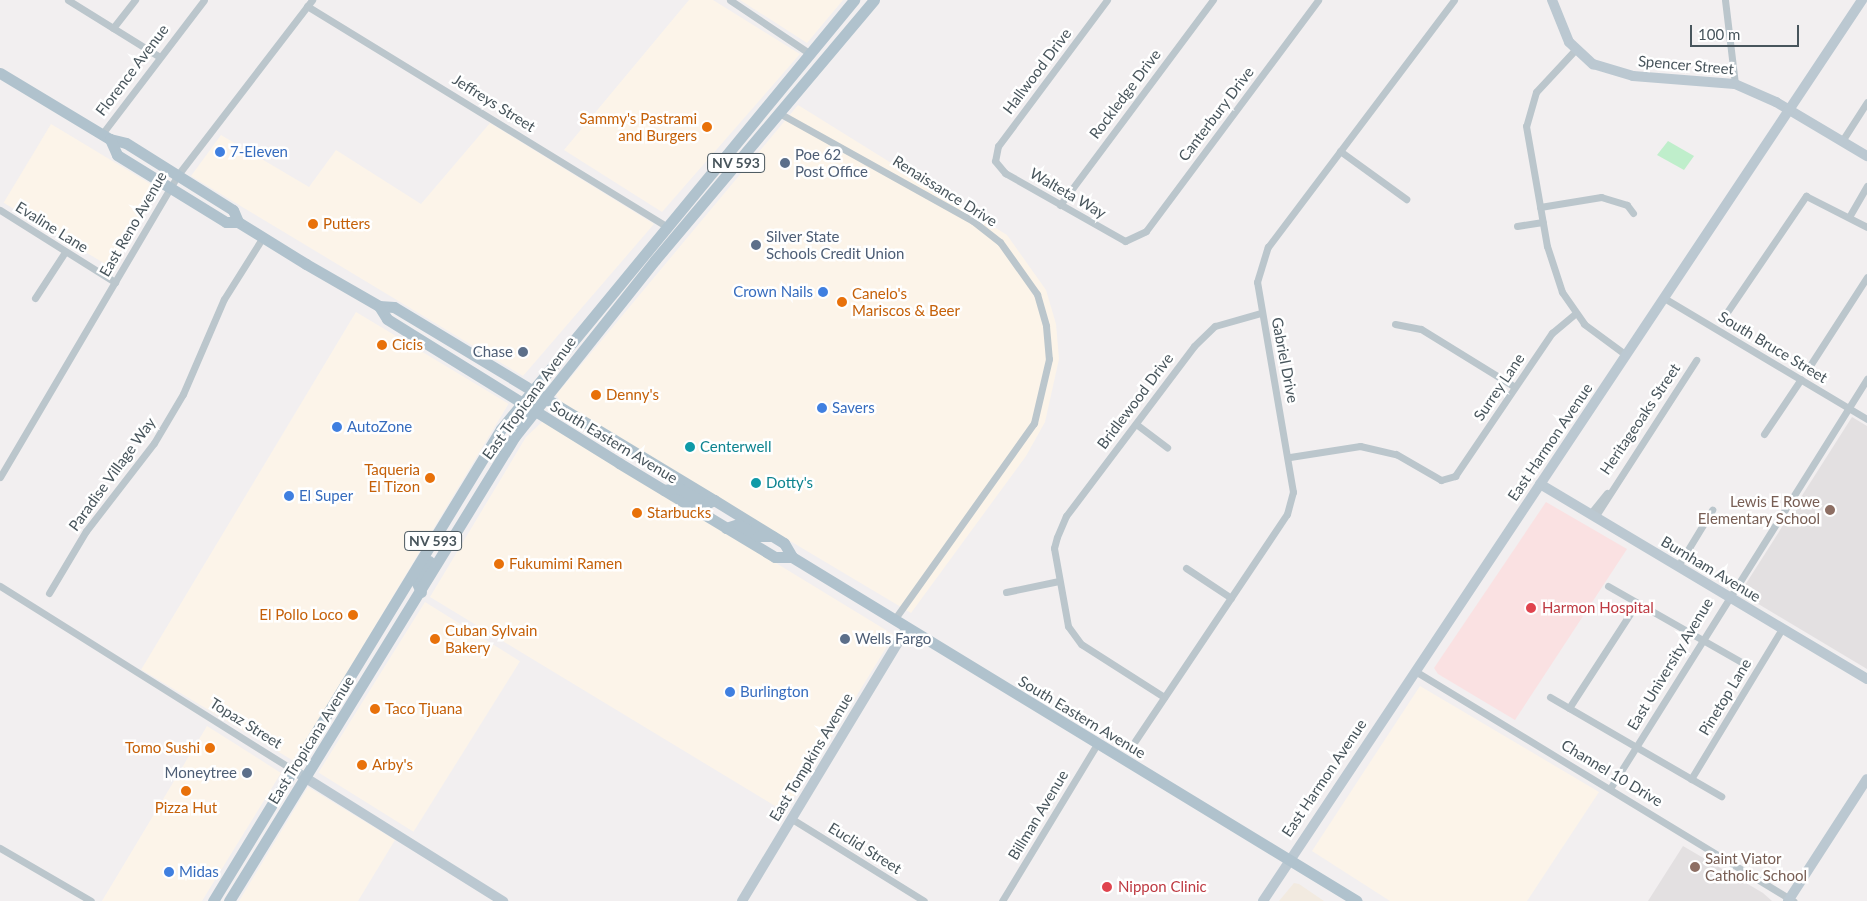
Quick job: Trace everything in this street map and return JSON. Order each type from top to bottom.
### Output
[{"type":"main road","name":"East Tropicana Avenue","points":[[213,901],[520,402],[692,192],[854,0]]},
{"type":"main road","name":"East Tropicana Avenue","points":[[228,901],[535,411],[656,260],[874,0]]},
{"type":"main road","points":[[819,66],[817,57],[833,26]]},
{"type":"main road","points":[[798,90],[798,78],[811,61],[809,53]]},
{"type":"main road","name":"South Eastern Avenue","points":[[0,73],[106,136],[126,143],[233,210],[238,222]]},
{"type":"main road","name":"South Eastern Avenue","points":[[106,136],[117,155],[170,188],[226,222],[238,222],[379,306],[394,307],[531,389],[784,543],[792,557],[1357,901]]},
{"type":"main road","points":[[680,231],[677,224],[691,204],[692,192]]},
{"type":"main road","points":[[656,260],[655,248],[668,232],[665,225]]},
{"type":"main road","name":"South Eastern Avenue","points":[[379,306],[387,319],[726,528],[775,557],[792,557]]},
{"type":"main road","points":[[664,490],[679,488],[706,504],[714,500]]},
{"type":"main road","points":[[421,592],[417,583],[446,520]]},
{"type":"main road","points":[[726,528],[738,524],[758,536],[772,536]]},
{"type":"main road","points":[[394,636],[393,627],[409,582]]},
{"type":"street","points":[[68,0],[160,57]]},
{"type":"street","points":[[113,28],[135,0]]},
{"type":"street","name":"Florence Avenue","points":[[106,136],[160,57],[204,0]]},
{"type":"street","points":[[730,0],[809,53]]},
{"type":"street","name":"Hallwood Drive","points":[[995,162],[998,146],[1107,0]]},
{"type":"street","name":"Rockledge Drive","points":[[1060,205],[1213,0]]},
{"type":"street","name":"Canterbury Drive","points":[[1132,241],[1146,231],[1318,0]]},
{"type":"street","name":"Gabriel Drive","points":[[1135,741],[1287,514],[1294,492],[1290,457],[1261,313],[1257,282],[1268,247],[1454,0]]},
{"type":"street","points":[[1725,0],[1735,84]]},
{"type":"street","name":"East Harmon Avenue","points":[[1262,901],[1288,859],[1862,0]]},
{"type":"street","name":"Spencer Street","points":[[1556,1],[1575,50],[1599,67],[1633,76],[1735,84],[1790,110],[1867,156]]},
{"type":"street","name":"East Reno Avenue","points":[[0,477],[170,188],[310,3]]},
{"type":"street","name":"Jeffreys Street","points":[[310,3],[665,225]]},
{"type":"street","points":[[1575,50],[1546,79],[1530,105],[1526,126],[1543,222],[1562,292],[1576,313],[1626,355]]},
{"type":"street","points":[[1842,141],[1867,102]]},
{"type":"street","name":"Renaissance Drive","points":[[779,113],[916,188],[997,240],[1035,291],[1046,326],[1049,359],[1034,423],[894,620]]},
{"type":"street","points":[[1340,151],[1406,199]]},
{"type":"street","name":"Walteta Way","points":[[995,162],[1005,173],[1060,205],[1132,241]]},
{"type":"street","points":[[1848,217],[1867,186]]},
{"type":"street","points":[[1723,318],[1806,196],[1867,227]]},
{"type":"street","points":[[1540,207],[1601,197],[1627,205],[1632,213]]},
{"type":"street","name":"Evaline Lane","points":[[0,210],[115,282]]},
{"type":"street","points":[[1517,226],[1543,222]]},
{"type":"street","name":"Paradise Village Way","points":[[49,593],[86,531],[154,443],[183,394],[224,299],[263,237]]},
{"type":"street","points":[[35,298],[65,252]]},
{"type":"street","points":[[1809,366],[1867,277]]},
{"type":"street","name":"South Bruce Street","points":[[1664,298],[1867,420]]},
{"type":"street","name":"Bridlewood Drive","points":[[1059,581],[1056,537],[1066,516],[1194,346],[1215,326],[1261,313]]},
{"type":"street","name":"Surrey Lane","points":[[1290,457],[1360,446],[1396,454],[1434,477],[1448,480],[1455,476],[1552,333],[1576,313]]},
{"type":"street","points":[[1395,324],[1421,329],[1515,387]]},
{"type":"street","name":"Heritageoaks Street","points":[[1592,516],[1696,360]]},
{"type":"street","points":[[1764,434],[1801,379]]},
{"type":"street","name":"East University Avenue","points":[[1611,787],[1704,640],[1727,596],[1867,379]]},
{"type":"street","points":[[1136,424],[1167,447]]},
{"type":"street","name":"Burnham Avenue","points":[[1540,484],[1867,679]]},
{"type":"street","points":[[1678,566],[1712,510]]},
{"type":"street","points":[[1186,568],[1231,598]]},
{"type":"street","points":[[1006,592],[1059,581],[1068,626],[1081,644],[1164,697]]},
{"type":"street","name":"Topaz Street","points":[[0,586],[503,901]]},
{"type":"street","points":[[1608,586],[1745,664]]},
{"type":"street","points":[[1569,708],[1638,603]]},
{"type":"street","name":"East Tompkins Avenue","points":[[742,901],[907,628]]},
{"type":"street","name":"Pinetop Lane","points":[[1691,779],[1782,629]]},
{"type":"street","name":"Channel 10 Drive","points":[[1414,671],[1611,787],[1790,900]]},
{"type":"street","points":[[1550,697],[1635,749],[1721,796]]},
{"type":"street","name":"Billman Avenue","points":[[1002,901],[1097,744]]},
{"type":"street","points":[[1790,900],[1867,779]]},
{"type":"street","name":"Euclid Street","points":[[792,819],[924,901]]},
{"type":"street","points":[[0,848],[91,901]]},
{"type":"shaded area","points":[[689,0],[713,0],[800,54],[662,212],[564,150]]},
{"type":"shaded area","points":[[740,0],[843,0],[807,43]]},
{"type":"shaded area","points":[[798,105],[1007,235],[1046,290],[1056,324],[1059,359],[1045,422],[1026,456],[911,613],[563,406],[556,395]]},
{"type":"shaded area","points":[[490,123],[654,224],[523,376],[191,176],[221,135],[309,187],[336,150],[421,204]]},
{"type":"shaded area","points":[[51,124],[158,188],[111,267],[4,203]]},
{"type":"shaded area","points":[[356,312],[509,404],[294,761],[141,669]]},
{"type":"shaded area","name":"Lewis E Rowe Elementary School","points":[[1852,417],[1867,426],[1867,669],[1740,593]]},
{"type":"shaded area","points":[[543,421],[894,635],[785,812],[430,597],[526,437]]},
{"type":"shaded area","name":"Harmon Hospital","points":[[1546,502],[1627,549],[1515,720],[1438,674],[1434,668]]},
{"type":"shaded area","points":[[425,602],[520,661],[413,832],[318,772]]},
{"type":"shaded area","points":[[1420,686],[1599,792],[1527,901],[1390,901],[1312,851]]},
{"type":"shaded area","points":[[207,726],[281,773],[202,901],[102,901]]},
{"type":"shaded area","points":[[308,787],[395,840],[358,901],[239,901]]},
{"type":"shaded area","name":"Saint Viator Catholic School","points":[[1683,846],[1763,893],[1772,901],[1648,901]]},
{"type":"green space","points":[[1668,141],[1694,156],[1684,170],[1657,155]]},
{"type":"sand","points":[[1294,883],[1299,884],[1324,901],[1279,901]]},
{"type":"place","name":"Sammy's Pastrami and Burgers","points":[[707,127]]},
{"type":"place","name":"7-Eleven","points":[[220,152]]},
{"type":"place","name":"Poe 62 Post Office","points":[[785,163]]},
{"type":"place","name":"Putters","points":[[313,224]]},
{"type":"place","name":"Silver State Schools Credit Union","points":[[756,245]]},
{"type":"place","name":"Crown Nails","points":[[823,292]]},
{"type":"place","name":"Canelo's Mariscos & Beer","points":[[842,302]]},
{"type":"place","name":"Cicis","points":[[382,345]]},
{"type":"place","name":"Chase","points":[[523,352]]},
{"type":"place","name":"Denny's","points":[[596,395]]},
{"type":"place","name":"Savers","points":[[822,408]]},
{"type":"place","name":"AutoZone","points":[[337,427]]},
{"type":"place","name":"Centerwell","points":[[690,447]]},
{"type":"place","name":"Taqueria El Tizon","points":[[430,478]]},
{"type":"place","name":"Dotty's","points":[[756,483]]},
{"type":"place","name":"El Super","points":[[289,496]]},
{"type":"place","name":"Lewis E Rowe Elementary School","points":[[1830,510]]},
{"type":"place","name":"Starbucks","points":[[637,513]]},
{"type":"place","name":"Fukumimi Ramen","points":[[499,564]]},
{"type":"place","name":"Harmon Hospital","points":[[1531,608]]},
{"type":"place","name":"El Pollo Loco","points":[[353,615]]},
{"type":"place","name":"Cuban Sylvain Bakery","points":[[435,639]]},
{"type":"place","name":"Wells Fargo","points":[[845,639]]},
{"type":"place","name":"Burlington","points":[[730,692]]},
{"type":"place","name":"Taco Tjuana","points":[[375,709]]},
{"type":"place","name":"Tomo Sushi","points":[[210,748]]},
{"type":"place","name":"Arby's","points":[[362,765]]},
{"type":"place","name":"Moneytree","points":[[247,773]]},
{"type":"place","name":"Pizza Hut","points":[[186,791]]},
{"type":"place","name":"Saint Viator Catholic School","points":[[1695,867]]},
{"type":"place","name":"Midas","points":[[169,872]]},
{"type":"place","name":"Nippon Clinic","points":[[1107,887]]}]
